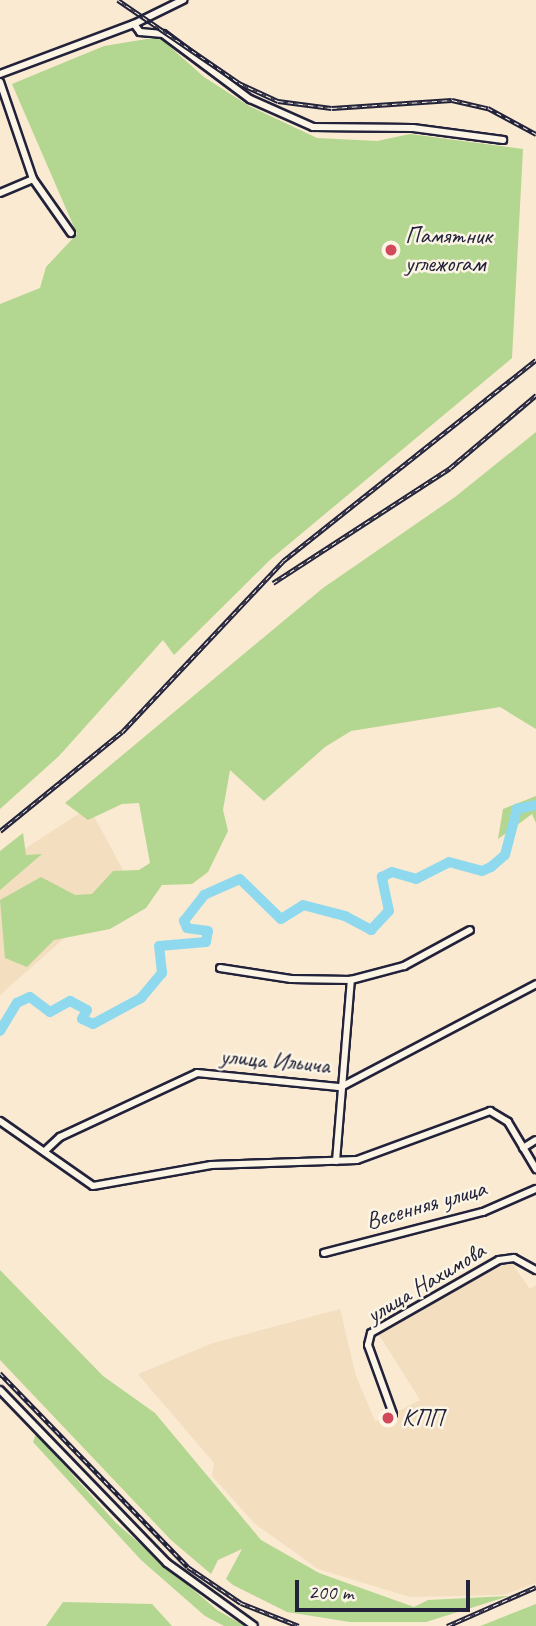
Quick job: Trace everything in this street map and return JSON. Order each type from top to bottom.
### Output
[{"type":"street","points":[[0,74],[134,24],[183,0]]},
{"type":"street","points":[[134,24],[140,32],[163,34],[250,99],[313,127],[336,132],[413,128],[503,140]]},
{"type":"street","points":[[0,82],[33,179],[71,233]]},
{"type":"street","points":[[0,192],[33,179]]},
{"type":"street","points":[[220,968],[291,979],[351,980],[404,966],[470,930]]},
{"type":"street","points":[[336,1161],[351,980]]},
{"type":"street","name":"улица Ильича","points":[[46,1150],[60,1137],[197,1073],[341,1087],[536,984]]},
{"type":"street","points":[[0,1121],[46,1150],[93,1186],[211,1165],[357,1160],[491,1111],[508,1122],[536,1169]]},
{"type":"street","points":[[523,1148],[536,1140]]},
{"type":"street","name":"Весенняя улица","points":[[324,1253],[483,1212],[536,1189]]},
{"type":"street","name":"улица Нахимова","points":[[393,1414],[368,1345],[371,1333],[499,1261],[514,1258],[536,1270]]},
{"type":"street","points":[[0,1390],[167,1563],[254,1626]]},
{"type":"shaded area","points":[[89,807],[129,881],[0,995],[0,865]]},
{"type":"shaded area","points":[[510,1261],[530,1289],[536,1285],[536,1583],[503,1595],[410,1597],[318,1569],[254,1523],[212,1476],[214,1463],[138,1374],[213,1343],[340,1309],[356,1376],[375,1421],[383,1419],[420,1400],[378,1333]]},
{"type":"green space","points":[[159,37],[204,77],[249,106],[317,138],[377,141],[410,134],[523,149],[512,358],[271,559],[174,655],[163,640],[59,756],[0,809],[0,304],[40,288],[46,267],[77,234],[12,84],[104,46]]},
{"type":"green space","points":[[536,432],[536,729],[500,707],[351,731],[325,747],[264,801],[230,770],[223,810],[228,831],[208,872],[192,884],[162,885],[146,908],[110,929],[54,940],[27,967],[5,958],[0,900],[41,877],[75,895],[92,894],[113,871],[139,870],[150,863],[139,803],[122,804],[88,820],[65,803],[323,588],[455,497]]},
{"type":"green space","points":[[536,796],[536,823],[532,814],[498,839],[503,809]]},
{"type":"green space","points":[[23,833],[26,855],[42,854],[0,890],[0,851]]},
{"type":"green space","points":[[0,1270],[103,1376],[155,1413],[261,1540],[319,1573],[414,1607],[428,1600],[509,1596],[426,1622],[350,1622],[287,1612],[233,1585],[226,1579],[242,1549],[218,1560],[211,1574],[171,1540],[0,1360]]},
{"type":"green space","points":[[36,1434],[116,1523],[217,1610],[245,1626],[224,1626],[205,1616],[141,1560],[33,1442]]},
{"type":"green space","points":[[63,1602],[152,1604],[172,1626],[46,1626]]},
{"type":"green space","points":[[536,1604],[536,1626],[480,1626],[483,1625]]},
{"type":"waterway","points":[[0,1031],[17,1003],[30,997],[50,1012],[70,1001],[87,1010],[82,1019],[93,1024],[141,998],[162,973],[159,946],[206,942],[208,931],[187,928],[184,921],[204,895],[240,879],[281,919],[303,905],[345,916],[371,930],[389,911],[382,877],[392,872],[416,879],[449,862],[482,871],[491,867],[505,855],[517,809],[536,805]]},
{"type":"railway","points":[[118,0],[239,83],[278,101],[332,108],[452,100],[488,108],[536,134]]},
{"type":"railway","points":[[0,831],[122,732],[283,561],[536,360]]},
{"type":"railway","points":[[273,583],[450,468],[536,395]]},
{"type":"railway","points":[[0,1373],[188,1567],[241,1603],[299,1626]]},
{"type":"railway","points":[[447,1626],[536,1587]]},
{"type":"place","name":"Памятник углежогам","points":[[391,250]]},
{"type":"place","name":"КПП","points":[[388,1418]]}]
